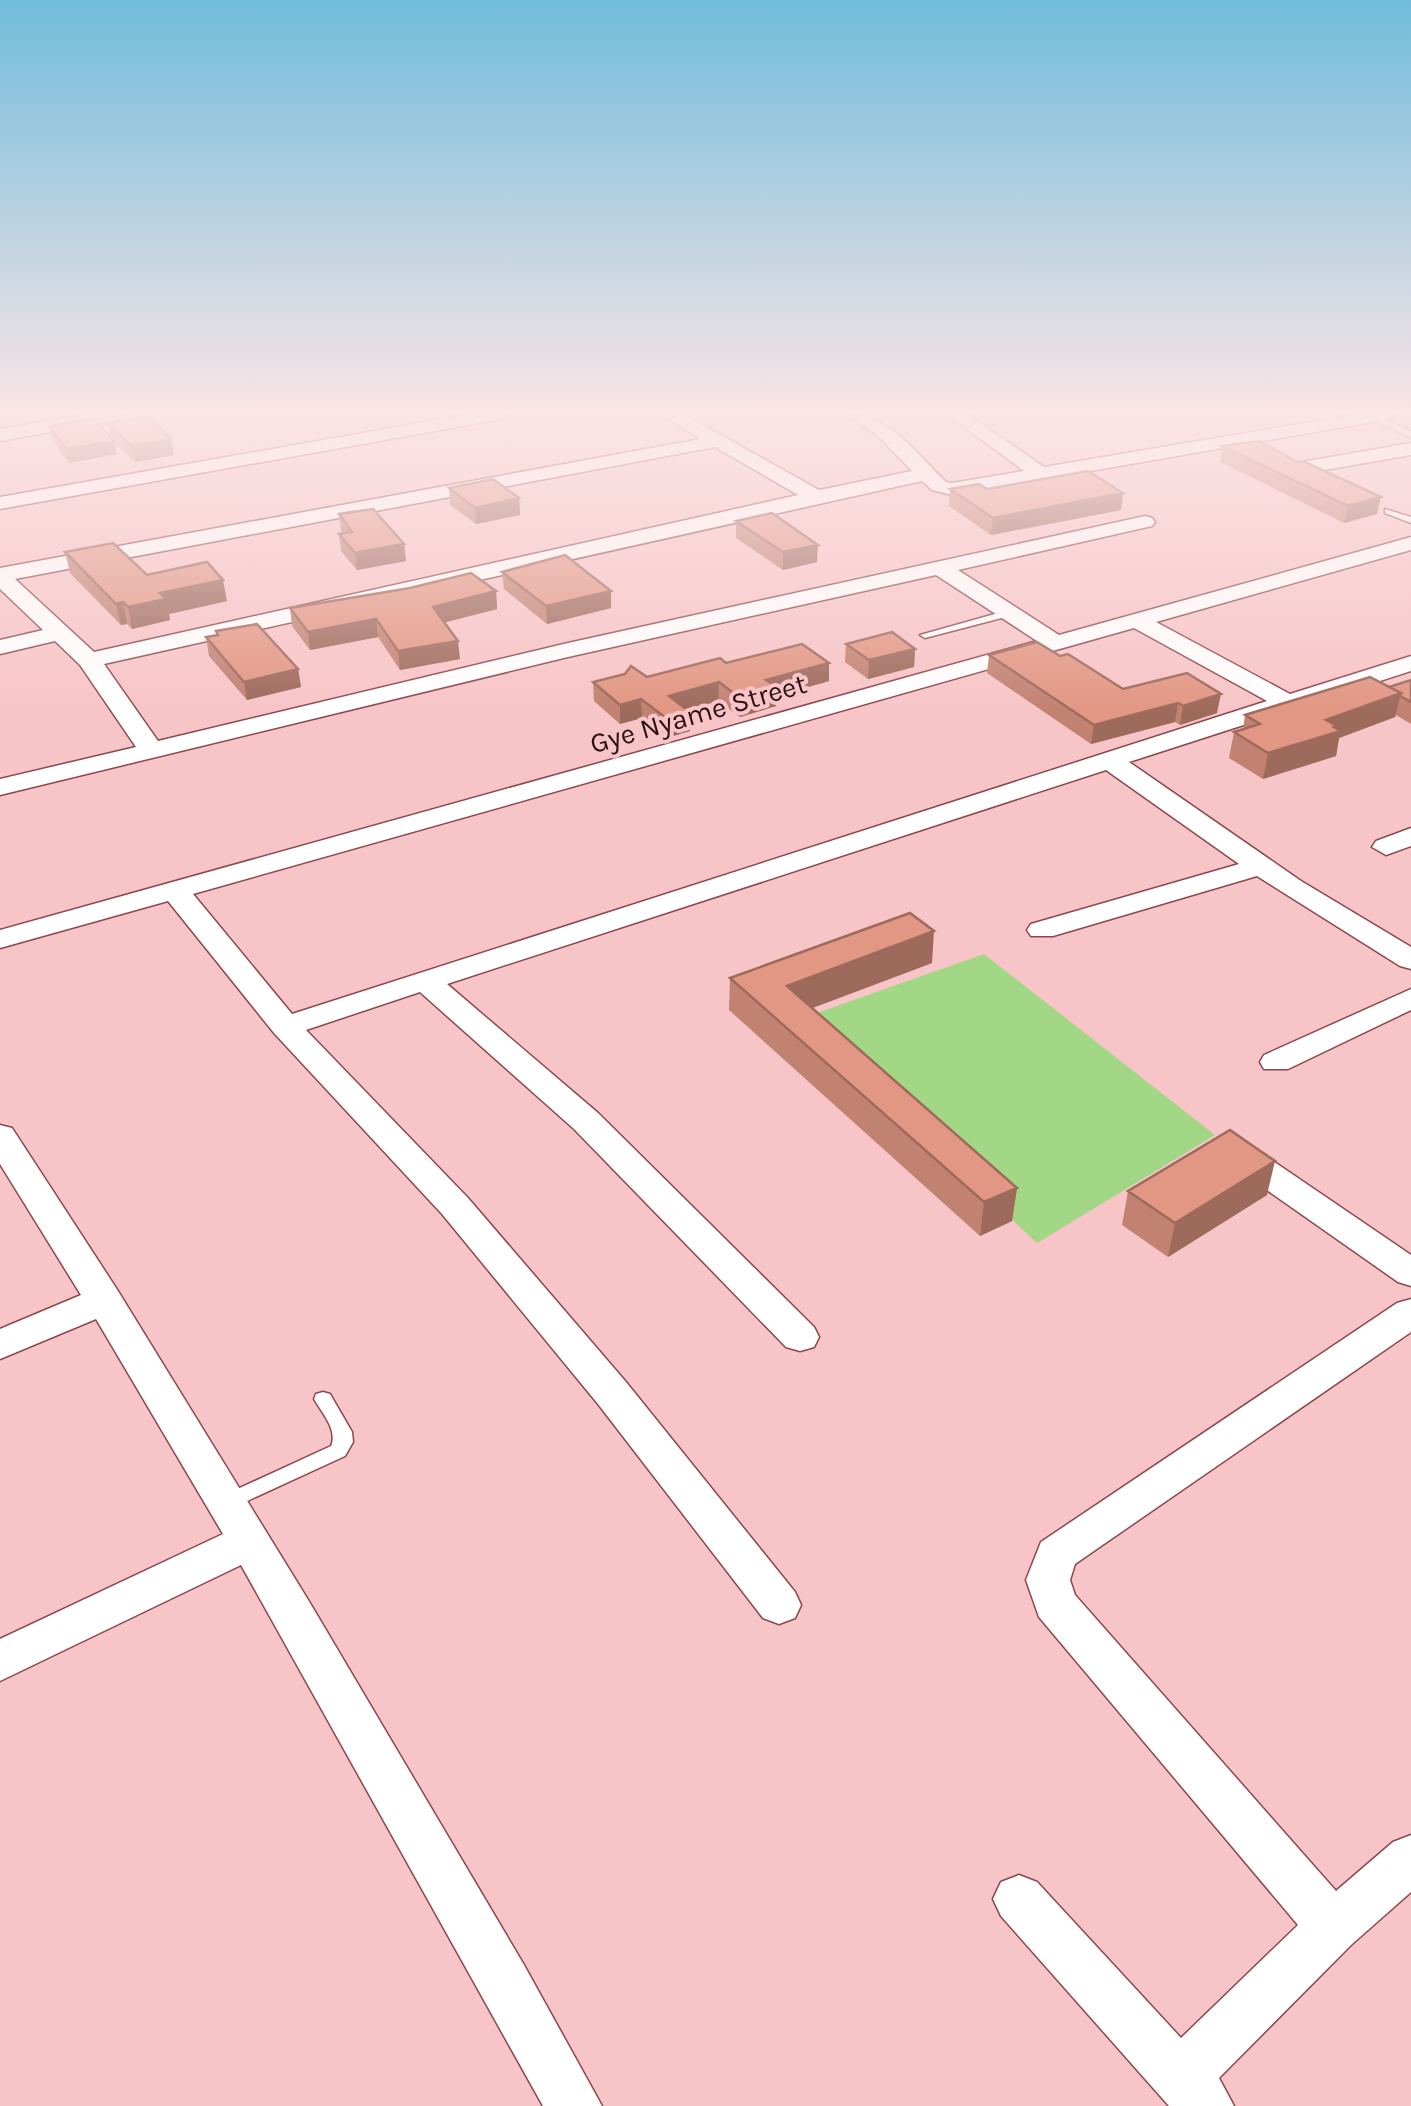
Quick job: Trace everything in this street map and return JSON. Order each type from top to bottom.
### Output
[{"type":"street","points":[[0,576],[333,513]]},
{"type":"street","points":[[89,660],[743,513]]},
{"type":"street","points":[[0,787],[550,654],[1146,522]]},
{"type":"street","name":"Gye Nyame Street","points":[[0,938],[1411,543]]},
{"type":"street","points":[[939,567],[1053,641]]},
{"type":"street","points":[[0,576],[89,660],[151,750]]},
{"type":"street","points":[[1134,618],[1288,702]]},
{"type":"street","points":[[0,647],[60,633]]},
{"type":"street","points":[[285,1026],[1411,663]]},
{"type":"street","points":[[1109,760],[1261,866],[1411,960]]},
{"type":"street","points":[[1042,930],[1261,866]]},
{"type":"street","points":[[174,890],[285,1026],[455,1206],[612,1393],[780,1605]]},
{"type":"street","points":[[428,983],[586,1121],[800,1336]]},
{"type":"street","points":[[1276,1062],[1411,998]]},
{"type":"street","points":[[0,1136],[105,1300],[238,1522],[434,1856],[574,2106]]},
{"type":"street","points":[[1239,1154],[1411,1274]]},
{"type":"street","points":[[0,1344],[105,1300]]},
{"type":"street","points":[[1333,1927],[1055,1604],[1048,1580],[1056,1554],[1411,1313]]},
{"type":"street","points":[[0,1661],[238,1522]]},
{"type":"street","points":[[1019,1898],[1193,2092],[1333,1927],[1411,1860]]},
{"type":"lane","points":[[926,635],[1009,614]]},
{"type":"lane","points":[[238,1522],[338,1451],[344,1442],[343,1432],[323,1399]]},
{"type":"green space","points":[[984,954],[1215,1135],[1037,1243],[797,1020]]},
{"type":"building","points":[[377,513],[404,544],[355,553],[339,534],[352,532],[339,514]]},
{"type":"building","points":[[772,513],[818,545],[783,552],[736,521]]},
{"type":"building","points":[[986,513],[1018,513],[993,518]]},
{"type":"building","points":[[113,543],[147,575],[207,562],[223,580],[160,593],[166,599],[128,607],[123,602],[116,604],[65,552]]},
{"type":"building","points":[[565,555],[611,591],[546,606],[502,572]]},
{"type":"building","points":[[471,573],[496,591],[433,607],[458,641],[398,651],[376,619],[308,632],[290,608],[410,588]]},
{"type":"building","points":[[257,624],[298,669],[244,682],[206,637],[218,635],[216,631]]},
{"type":"building","points":[[892,632],[915,649],[869,660],[846,644]]},
{"type":"building","points":[[1037,642],[1060,656],[1068,654],[1123,689],[1187,673],[1221,694],[1094,725],[989,655]]},
{"type":"building","points":[[802,644],[829,663],[766,680],[777,687],[740,698],[719,682],[669,696],[690,712],[666,718],[641,699],[620,705],[593,682],[625,674],[631,666],[647,677],[720,658],[726,663]]},
{"type":"building","points":[[1370,677],[1401,693],[1326,720],[1341,731],[1268,753],[1234,732],[1260,724],[1245,715]]},
{"type":"building","points":[[1411,680],[1411,702],[1389,687]]},
{"type":"building","points":[[910,913],[934,931],[787,986],[1017,1188],[984,1202],[730,978]]},
{"type":"building","points":[[1230,1130],[1275,1161],[1175,1223],[1128,1191]]}]
